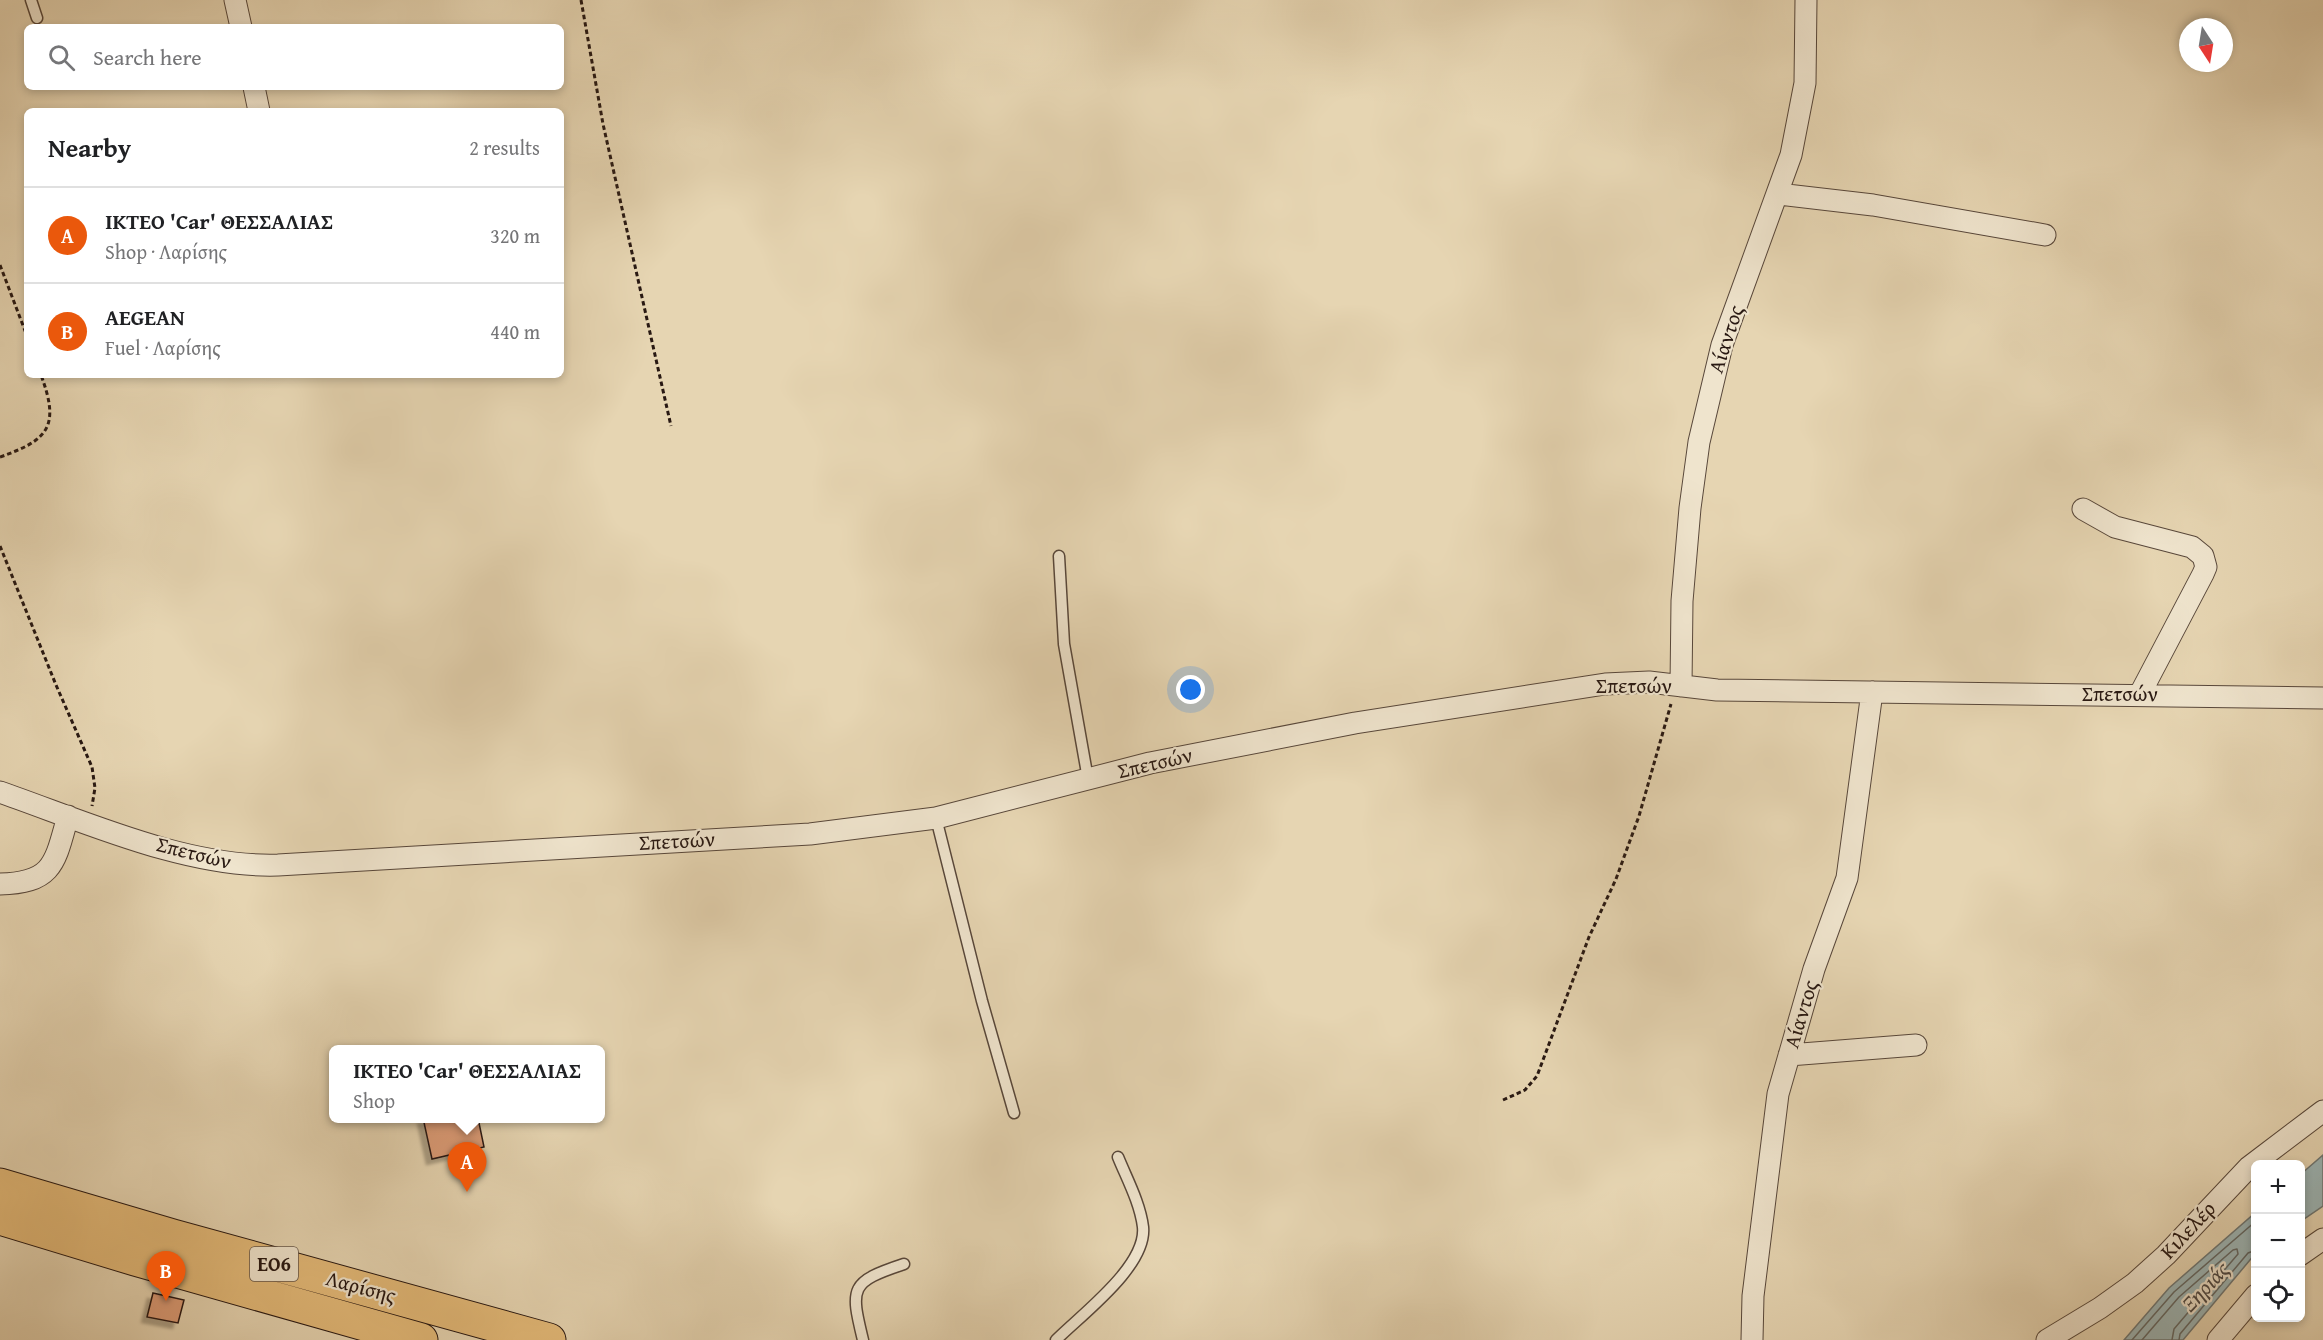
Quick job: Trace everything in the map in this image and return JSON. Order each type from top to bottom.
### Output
[{"type":"main road","name":"Λαρίσης","points":[[6,1192],[135,1259],[358,1331],[421,1340]]},
{"type":"main road","name":"Λαρίσης","points":[[6,1192],[549,1340]]},
{"type":"street","points":[[236,0],[240,24]]},
{"type":"street","name":"Αίαντος","points":[[1678,685],[1690,508],[1705,409],[1722,345],[1778,194],[1802,103],[1807,59],[1806,0]]},
{"type":"street","points":[[255,90],[258,108]]},
{"type":"street","points":[[1778,194],[1874,205],[2045,235]]},
{"type":"street","points":[[2083,510],[2115,527],[2192,547],[2203,556],[2205,562],[2204,574],[2140,694]]},
{"type":"street","name":"Σπετσών","points":[[0,792],[188,855],[232,864],[254,865],[810,834],[936,818],[1150,763],[1355,723],[1562,689],[1629,682],[1717,690],[2323,698]]},
{"type":"street","name":"Αίαντος","points":[[1752,1340],[1753,1296],[1778,1094],[1814,969],[1847,878],[1872,692]]},
{"type":"street","points":[[0,884],[32,881],[43,875],[53,862],[77,819]]},
{"type":"street","points":[[1789,1055],[1916,1045]]},
{"type":"street","name":"Κιλελέρ","points":[[2047,1340],[2100,1308],[2135,1283],[2166,1255],[2249,1167],[2323,1111]]},
{"type":"street","points":[[2305,1252],[2323,1239]]},
{"type":"street","points":[[2218,1340],[2251,1301]]},
{"type":"lane","points":[[31,0],[37,18]]},
{"type":"lane","points":[[1059,556],[1064,644],[1088,779]]},
{"type":"lane","points":[[936,818],[982,1001],[1014,1113]]},
{"type":"lane","points":[[1056,1340],[1125,1272],[1143,1239],[1140,1215],[1118,1157]]},
{"type":"lane","points":[[863,1340],[854,1301],[856,1291],[871,1276],[904,1264]]},
{"type":"path","points":[[581,0],[603,124],[671,426]]},
{"type":"path","points":[[0,265],[24,328]]},
{"type":"path","points":[[0,457],[31,445],[49,426],[52,412],[43,378]]},
{"type":"path","points":[[0,546],[92,767],[93,802],[77,819]]},
{"type":"path","points":[[1503,1100],[1525,1090],[1537,1076],[1589,937],[1616,879],[1639,816],[1678,685]]},
{"type":"water","points":[[2323,1155],[2323,1206],[2305,1218],[2305,1214],[2305,1171]]},
{"type":"water","name":"Ξηριάς","points":[[2251,1216],[2251,1259],[2183,1340],[2124,1340],[2169,1288]]},
{"type":"building","points":[[424,1123],[479,1123],[484,1147],[432,1159]]},
{"type":"building","points":[[153,1293],[184,1300],[178,1323],[147,1317]]},
{"type":"place","name":"ΙΚΤΕΟ 'Car' ΘΕΣΣΑΛΙΑΣ","points":[[467,1192]]},
{"type":"place","name":"AEGEAN","points":[[166,1301]]}]
